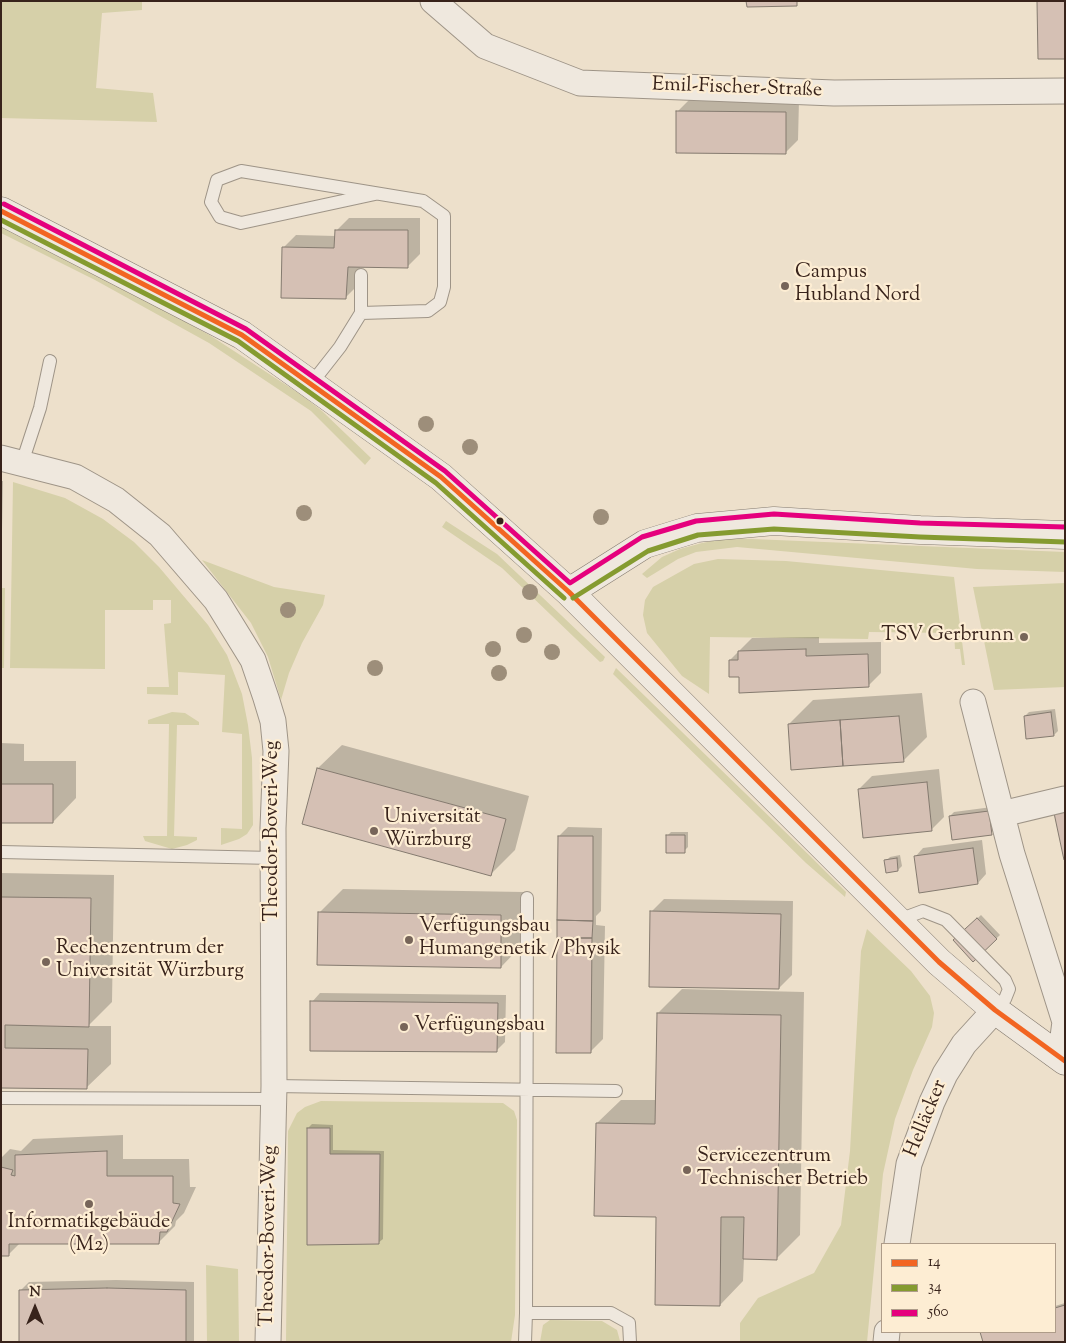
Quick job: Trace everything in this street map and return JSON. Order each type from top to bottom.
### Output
[{"type":"street","name":"Emil-Fischer-Straße","points":[[433,1],[485,46],[580,83],[834,93],[1065,91]]},
{"type":"street","points":[[1,211],[242,335],[441,477],[569,592],[939,962],[995,1010],[1059,1057],[1064,1022],[1012,854],[973,702]]},
{"type":"street","name":"Theodor-Boveri-Weg","points":[[12,460],[75,477],[116,500],[160,535],[216,600],[253,660],[273,721],[276,751],[273,858],[274,1093],[268,1342]]},
{"type":"street","points":[[569,592],[645,544],[697,528],[774,521],[920,530],[1065,535]]},
{"type":"street","points":[[1002,814],[1065,799]]},
{"type":"street","name":"Helläcker","points":[[897,1243],[909,1164],[932,1102],[945,1074],[964,1044],[995,1010]]},
{"type":"lane","points":[[361,313],[428,311],[440,302],[444,287],[444,216],[423,201],[241,171],[217,180],[210,202],[220,217],[240,223],[375,194]]},
{"type":"lane","points":[[311,384],[340,347],[361,313],[361,275]]},
{"type":"lane","points":[[12,460],[40,408],[50,361]]},
{"type":"lane","points":[[1,852],[273,858]]},
{"type":"lane","points":[[525,1342],[527,898]]},
{"type":"lane","points":[[896,921],[923,911],[946,920],[1005,980],[1009,989],[1005,999],[995,1010]]},
{"type":"lane","points":[[1,1098],[525,1089],[616,1091]]},
{"type":"lane","points":[[526,1313],[611,1313],[629,1323],[630,1342]]},
{"type":"shaded area","points":[[1,1],[142,1],[142,10],[102,13],[96,88],[153,93],[157,122],[1,118]]},
{"type":"shaded area","points":[[1,226],[99,273],[211,336],[303,396],[322,411],[371,458],[365,465],[311,411],[209,343],[95,280],[1,233]]},
{"type":"shaded area","points":[[13,482],[65,498],[103,519],[134,542],[159,567],[208,625],[227,655],[242,694],[248,725],[252,758],[253,825],[247,834],[221,845],[221,828],[242,829],[242,734],[222,732],[225,675],[178,672],[178,695],[147,694],[147,687],[169,687],[164,624],[171,623],[171,600],[153,600],[153,610],[105,610],[105,669],[10,668]]},
{"type":"shaded area","points":[[446,521],[497,554],[605,657],[603,661],[600,662],[502,568],[442,527]]},
{"type":"shaded area","points":[[728,538],[1065,552],[1065,572],[977,569],[737,547],[696,552],[678,559],[647,578],[642,574],[662,557],[680,549]]},
{"type":"shaded area","points":[[718,559],[786,561],[954,577],[965,665],[962,665],[960,649],[955,649],[954,633],[869,632],[868,639],[710,637],[709,694],[682,676],[647,633],[643,615],[645,600],[653,587],[694,564]]},
{"type":"shaded area","points":[[202,560],[274,587],[325,595],[323,605],[302,643],[289,673],[281,700],[268,657],[251,623]]},
{"type":"shaded area","name":"TSV Gerbrunn","points":[[1065,583],[1065,687],[994,690],[973,587]]},
{"type":"shaded area","points":[[1,588],[5,588],[4,668],[1,668]]},
{"type":"shaded area","points":[[616,668],[846,892],[845,897],[806,863],[613,674]]},
{"type":"shaded area","points":[[172,712],[185,713],[199,722],[199,725],[177,725],[174,836],[197,837],[197,840],[172,849],[145,841],[143,836],[167,836],[169,724],[148,724],[148,720]]},
{"type":"shaded area","points":[[867,929],[911,971],[930,996],[934,1013],[932,1027],[913,1070],[895,1119],[883,1174],[867,1342],[740,1342],[740,1323],[758,1298],[814,1273],[841,1225],[850,1151],[861,951]]},
{"type":"shaded area","points":[[321,1101],[503,1103],[514,1111],[517,1120],[515,1315],[511,1342],[286,1342],[288,1131],[297,1113],[305,1107]]},
{"type":"shaded area","points":[[206,1265],[238,1269],[239,1342],[207,1342]]},
{"type":"shaded area","points":[[550,1320],[602,1321],[617,1330],[620,1341],[540,1342],[543,1325]]},
{"type":"building","points":[[746,1],[797,1],[797,6],[747,7]]},
{"type":"building","points":[[1037,1],[1065,1],[1065,59],[1038,59]]},
{"type":"building","points":[[676,111],[786,112],[786,154],[676,153]]},
{"type":"building","points":[[335,230],[408,230],[408,268],[348,267],[346,299],[281,298],[282,247],[334,248]]},
{"type":"building","points":[[806,649],[806,656],[868,654],[869,687],[739,693],[739,677],[729,677],[729,660],[738,660],[738,651]]},
{"type":"building","points":[[1051,712],[1054,736],[1026,739],[1024,716]]},
{"type":"building","points":[[899,716],[904,762],[843,766],[840,720]]},
{"type":"building","points":[[840,720],[843,766],[791,770],[788,724]]},
{"type":"building","points":[[317,768],[506,819],[491,876],[302,824]]},
{"type":"building","points":[[927,782],[932,831],[863,838],[858,789]]},
{"type":"building","points":[[1,784],[53,784],[53,823],[1,823]]},
{"type":"building","points":[[989,811],[992,835],[952,840],[949,816]]},
{"type":"building","points":[[1065,811],[1065,860],[1064,860],[1054,813]]},
{"type":"building","points":[[666,835],[685,835],[685,853],[666,853]]},
{"type":"building","points":[[558,836],[593,836],[593,921],[557,920]]},
{"type":"building","points":[[973,848],[978,884],[919,893],[914,856]]},
{"type":"building","points":[[897,858],[898,871],[886,873],[884,860]]},
{"type":"building","name":"Rechenzentrum der Universität Würzburg","points":[[1,897],[91,898],[89,1027],[5,1025],[5,1048],[88,1049],[87,1089],[1,1088]]},
{"type":"building","points":[[650,911],[781,914],[779,989],[649,987]]},
{"type":"building","name":"Verfügungsbau Humangenetik / Physik","points":[[318,912],[501,915],[501,968],[317,965]]},
{"type":"building","points":[[977,918],[997,939],[973,962],[953,940]]},
{"type":"building","points":[[557,920],[593,921],[592,938],[557,938]]},
{"type":"building","points":[[557,938],[592,938],[591,1053],[556,1053]]},
{"type":"building","name":"Verfügungsbau","points":[[310,1001],[498,1003],[497,1052],[310,1051]]},
{"type":"building","name":"Servicezentrum Technischer Betrieb","points":[[657,1013],[781,1015],[777,1260],[743,1259],[744,1217],[721,1217],[720,1306],[655,1305],[656,1217],[594,1216],[596,1123],[655,1124]]},
{"type":"building","points":[[307,1128],[330,1128],[330,1154],[380,1154],[379,1244],[307,1245]]},
{"type":"building","name":"Informatikgebäude (M2)","points":[[107,1151],[107,1176],[173,1176],[173,1203],[180,1204],[167,1232],[160,1232],[159,1244],[9,1244],[9,1256],[1,1256],[1,1167],[13,1170],[11,1175],[15,1176],[15,1155]]},
{"type":"building","points":[[107,1288],[186,1290],[186,1342],[19,1342],[19,1290]]},
{"type":"building","points":[[1065,1305],[1065,1342],[983,1342],[980,1333],[1056,1333],[1056,1308]]},
{"type":"transit line","name":"560","points":[[4,204],[246,329],[445,471],[570,583],[642,537],[696,521],[774,514],[920,523],[1065,527]]},
{"type":"transit line","name":"14","points":[[1,211],[242,335],[441,477],[569,592],[939,962],[995,1010],[1065,1061]]},
{"type":"transit line","name":"34","points":[[1,220],[238,341],[436,483],[564,598]]},
{"type":"transit line","name":"34","points":[[573,598],[648,551],[698,535],[774,529],[1065,542]]},
{"type":"place","name":"Campus Hubland Nord","points":[[785,286]]},
{"type":"place","name":"TSV Gerbrunn","points":[[1024,637]]},
{"type":"place","name":"Universität Würzburg","points":[[374,831]]},
{"type":"place","name":"Verfügungsbau Humangenetik / Physik","points":[[409,940]]},
{"type":"place","name":"Rechenzentrum der Universität Würzburg","points":[[46,962]]},
{"type":"place","name":"Verfügungsbau","points":[[404,1027]]},
{"type":"place","name":"Servicezentrum Technischer Betrieb","points":[[687,1170]]},
{"type":"place","name":"Informatikgebäude (M2)","points":[[89,1204]]}]
